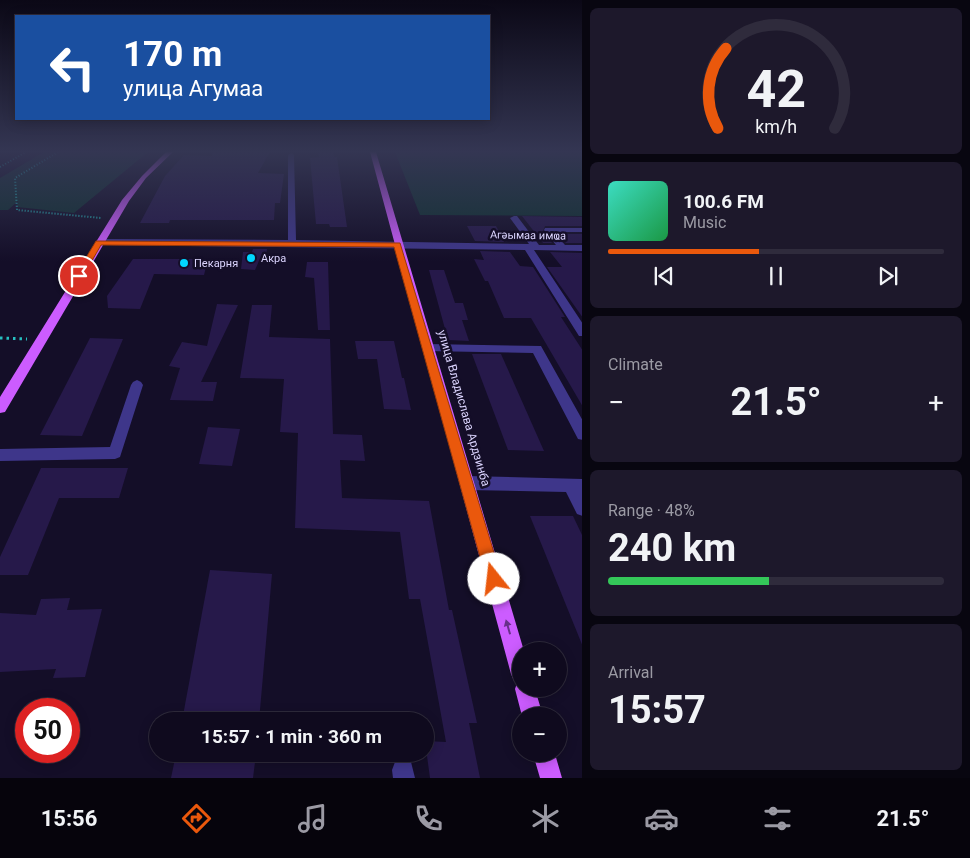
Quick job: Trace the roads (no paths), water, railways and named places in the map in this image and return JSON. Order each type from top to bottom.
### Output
[{"type":"main road","points":[[0,408],[99,242],[136,188]]},
{"type":"main road","name":"улица Владислава Ардзинба","points":[[383,188],[512,643]]},
{"type":"main road","points":[[546,762],[551,778]]},
{"type":"street","points":[[290,188],[292,243]]},
{"type":"street","points":[[514,218],[582,333]]},
{"type":"street","points":[[562,247],[548,230],[582,230]]},
{"type":"street","name":"Агәымаа имҩа","points":[[99,242],[398,244],[582,248]]},
{"type":"street","points":[[428,348],[537,349],[582,435]]},
{"type":"street","points":[[0,455],[115,453],[137,385]]},
{"type":"street","points":[[466,483],[577,486],[582,509]]},
{"type":"place","name":"Акра","points":[[251,258]]},
{"type":"place","name":"Пекарня","points":[[184,263]]}]
